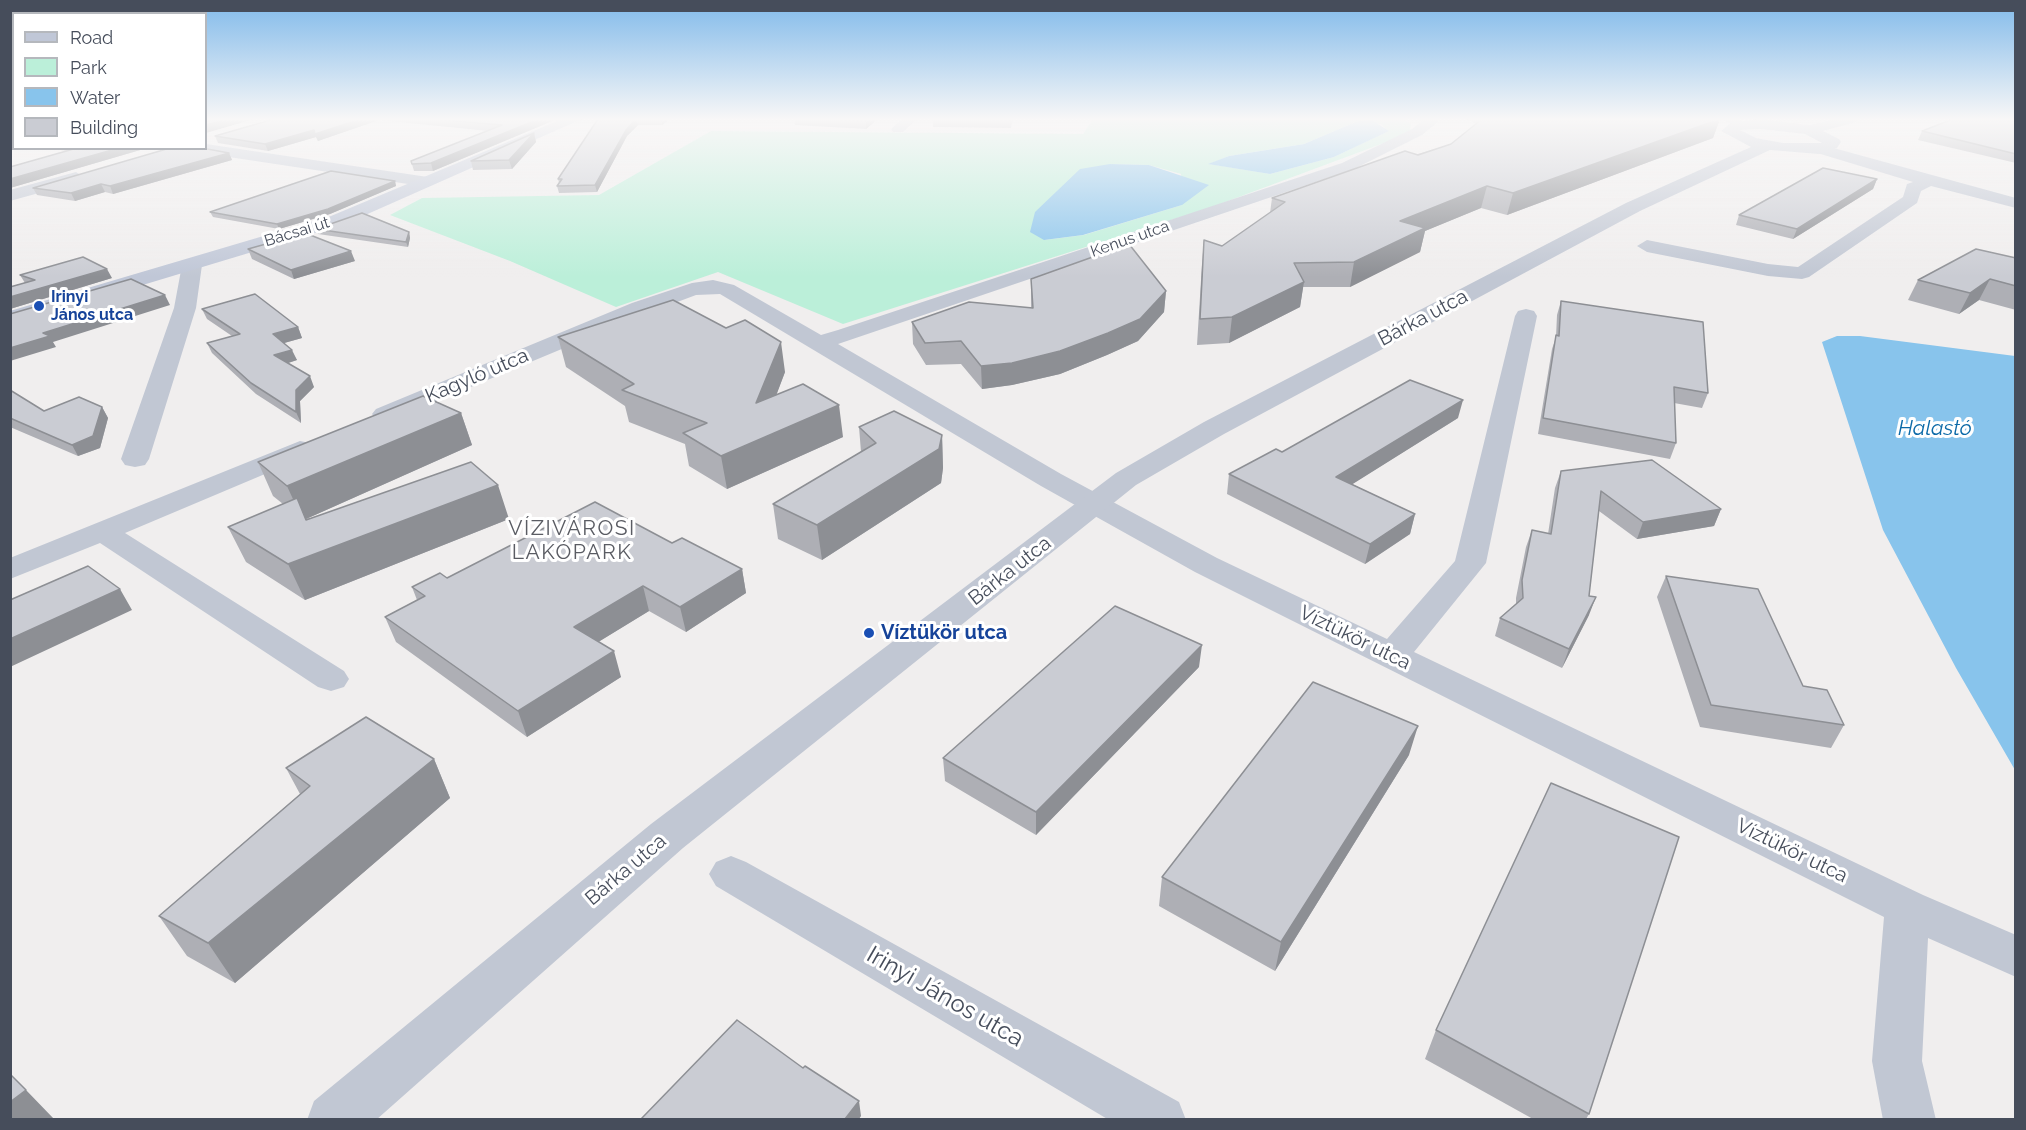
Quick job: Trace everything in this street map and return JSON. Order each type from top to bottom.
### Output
[{"type":"main road","name":"Bácsai út","points":[[10,318],[338,220],[452,172]]},
{"type":"street","points":[[360,172],[428,182]]},
{"type":"street","name":"Kenus utca","points":[[817,343],[1331,172]]},
{"type":"street","name":"Bárka utca","points":[[334,1119],[667,836],[1047,543],[1094,502],[1134,473],[1214,428],[1633,207],[1684,172]]},
{"type":"street","points":[[1897,172],[2016,203]]},
{"type":"street","points":[[10,196],[88,174]]},
{"type":"street","points":[[1647,246],[1768,270],[1802,273],[1911,199],[1913,188],[1929,181]]},
{"type":"street","points":[[1984,196],[2016,189]]},
{"type":"street","points":[[135,459],[185,308],[192,265]]},
{"type":"street","name":"Víztükör utca","points":[[713,286],[741,295],[817,343],[1051,480],[1206,565],[1907,908],[2016,957]]},
{"type":"street","name":"Kagyló utca","points":[[360,424],[640,308],[692,289],[713,286]]},
{"type":"street","points":[[1392,656],[1470,563],[1526,316]]},
{"type":"street","points":[[10,570],[327,438]]},
{"type":"street","points":[[102,531],[331,679]]},
{"type":"street","name":"Irinyi János utca","points":[[730,874],[1160,1119]]},
{"type":"street","points":[[1907,908],[1897,1060],[1910,1119]]},
{"type":"green space","points":[[640,172],[1103,172],[1044,240],[1084,235],[1182,205],[1181,174],[1173,172],[1256,172],[1270,174],[1307,172],[1212,207],[843,324],[718,272],[616,307],[510,261],[390,215],[422,198],[599,195]]},
{"type":"water","points":[[1077,172],[1169,172],[1209,185],[1182,205],[1083,235],[1044,240],[1030,232],[1035,212]]},
{"type":"water","points":[[1256,172],[1279,172],[1270,174]]},
{"type":"water","name":"Halastó","points":[[1837,336],[1860,336],[2015,356],[2015,770],[1956,668],[1883,530],[1822,342]]},
{"type":"building","points":[[10,172],[36,172],[10,179]]},
{"type":"building","points":[[89,172],[161,172],[110,186],[101,184],[71,193],[33,188]]},
{"type":"building","points":[[329,172],[395,181],[328,209],[277,224],[210,212]]},
{"type":"building","points":[[563,172],[602,172],[595,185],[557,186],[562,179],[558,179]]},
{"type":"building","points":[[1346,172],[1572,172],[1513,193],[1487,186],[1400,221],[1425,228],[1354,262],[1294,263],[1304,282],[1232,317],[1200,319],[1204,240],[1222,246],[1285,202],[1272,198]]},
{"type":"building","points":[[1816,172],[1841,172],[1877,179],[1797,229],[1739,215]]},
{"type":"building","points":[[362,213],[409,232],[406,242],[316,229]]},
{"type":"building","points":[[305,233],[351,251],[291,270],[248,249]]},
{"type":"building","points":[[1129,244],[1166,291],[1140,319],[1060,351],[1012,363],[981,366],[961,341],[925,343],[912,322],[969,302],[1033,308],[1031,279]]},
{"type":"building","points":[[1976,249],[2016,258],[2016,286],[1990,279],[1970,293],[1918,280]]},
{"type":"building","points":[[83,257],[107,269],[10,297],[10,287],[35,280],[20,275]]},
{"type":"building","points":[[131,279],[165,295],[43,333],[50,336],[10,348],[10,314]]},
{"type":"building","points":[[255,294],[298,327],[273,334],[292,350],[274,355],[310,376],[296,390],[296,412],[251,383],[207,343],[240,334],[202,309]]},
{"type":"building","points":[[673,300],[726,328],[745,320],[781,342],[756,403],[803,384],[839,405],[721,456],[683,433],[707,423],[622,390],[634,384],[558,337]]},
{"type":"building","points":[[1561,301],[1703,322],[1708,393],[1674,387],[1676,443],[1543,418],[1556,335],[1559,336]]},
{"type":"building","points":[[1410,380],[1463,400],[1336,477],[1415,514],[1370,544],[1229,474],[1276,449],[1282,452]]},
{"type":"building","points":[[10,390],[44,411],[79,397],[102,407],[93,436],[72,445],[10,418]]},
{"type":"building","points":[[423,396],[461,413],[287,486],[258,462]]},
{"type":"building","points":[[894,411],[942,435],[939,449],[817,525],[773,504],[876,443],[859,427]]},
{"type":"building","points":[[1652,460],[1721,509],[1643,522],[1601,491],[1589,596],[1596,597],[1569,649],[1500,618],[1523,598],[1522,580],[1532,530],[1551,534],[1561,471]]},
{"type":"building","points":[[471,462],[498,485],[288,564],[228,527],[297,498],[306,520]]},
{"type":"building","points":[[595,502],[672,543],[682,538],[742,569],[680,607],[643,586],[574,627],[614,651],[518,711],[385,617],[425,596],[412,587],[440,573],[447,578]]},
{"type":"building","points":[[88,566],[120,589],[10,639],[10,600]]},
{"type":"building","points":[[1666,576],[1758,589],[1803,686],[1827,690],[1844,725],[1711,705]]},
{"type":"building","points":[[1115,606],[1202,645],[1036,812],[943,758]]},
{"type":"building","points":[[1313,682],[1418,726],[1281,942],[1162,877]]},
{"type":"building","points":[[366,717],[434,759],[208,943],[159,916],[310,786],[286,768]]},
{"type":"building","points":[[1551,783],[1679,837],[1589,1114],[1436,1030]]},
{"type":"building","points":[[737,1020],[803,1068],[805,1066],[859,1101],[845,1119],[641,1119]]},
{"type":"building","points":[[10,1074],[26,1090],[10,1102]]},
{"type":"place","name":"Irinyi János utca","points":[[39,306]]},
{"type":"place","name":"Víztükör utca","points":[[869,633]]},
{"type":"district","name":"VÍZIVÁROSI LAKÓPARK","points":[[572,541]]}]
